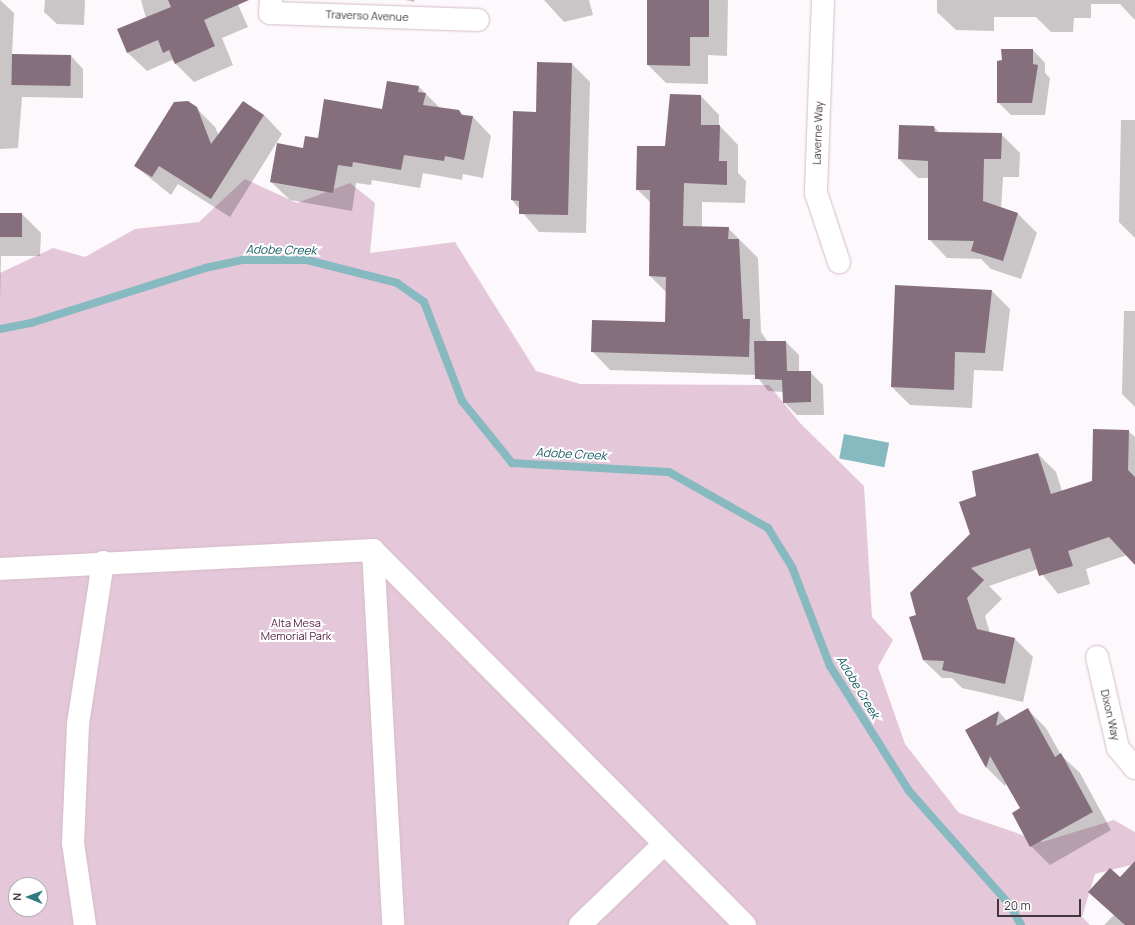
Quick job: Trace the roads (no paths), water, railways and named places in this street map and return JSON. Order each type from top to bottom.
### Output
[{"type":"street","name":"Traverso Avenue","points":[[271,0],[270,13],[478,20]]},
{"type":"street","name":"Laverne Way","points":[[823,0],[816,193],[839,262]]},
{"type":"street","points":[[373,550],[393,925]]},
{"type":"street","points":[[0,569],[103,562],[373,550],[663,845],[745,925]]},
{"type":"street","points":[[85,925],[73,843],[78,724],[103,562]]},
{"type":"street","name":"Dixon Way","points":[[1096,657],[1118,748],[1135,768]]},
{"type":"street","points":[[580,925],[663,845]]},
{"type":"water","points":[[844,434],[889,443],[884,467],[839,459]]},
{"type":"waterway","name":"Adobe Creek","points":[[0,329],[31,323],[205,268],[244,260],[307,260],[397,283],[424,302],[462,401],[512,463],[669,472],[768,528],[792,567],[830,666],[909,791],[1009,904],[1021,925]]},
{"type":"park label","name":"Alta Mesa Memorial Park","points":[[296,630]]}]
